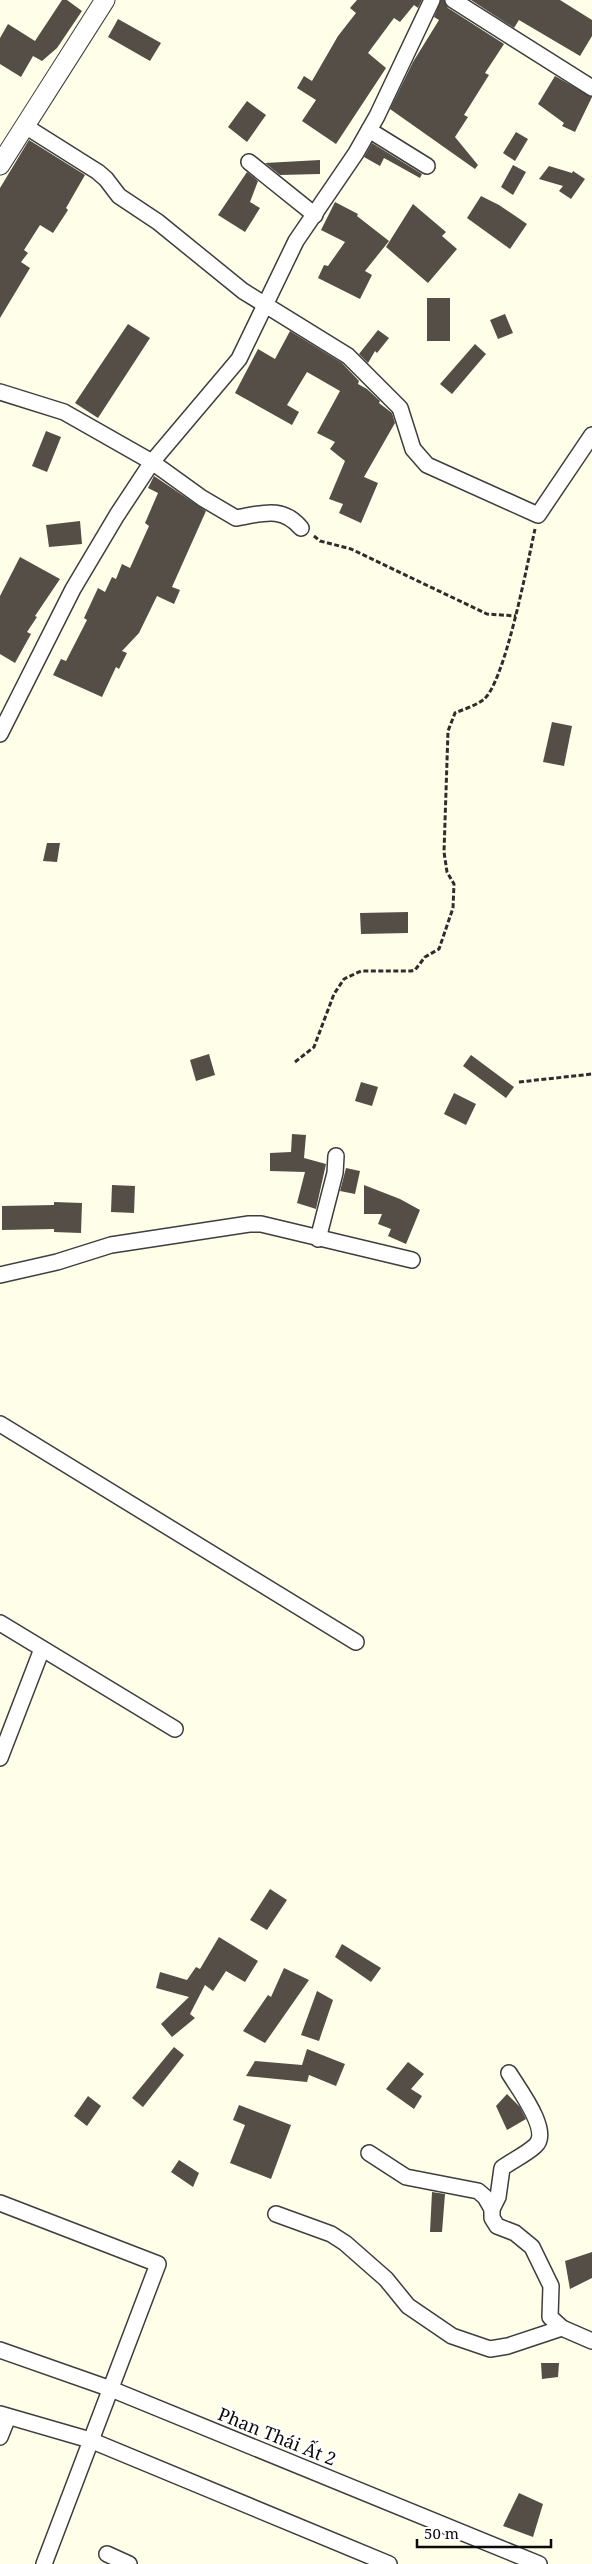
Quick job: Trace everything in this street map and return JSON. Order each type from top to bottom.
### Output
[{"type":"street","points":[[0,165],[105,0]]},
{"type":"street","points":[[0,734],[72,589],[152,462],[239,359],[296,242],[368,130],[432,0]]},
{"type":"street","points":[[453,0],[592,88]]},
{"type":"street","points":[[25,126],[98,172],[119,196],[158,222],[243,291],[348,356],[400,408],[413,449],[428,465],[538,515],[592,435]]},
{"type":"street","points":[[368,130],[426,166]]},
{"type":"street","points":[[250,162],[315,215]]},
{"type":"street","points":[[0,392],[64,412],[152,462],[202,498],[236,518],[273,512],[293,518],[301,528]]},
{"type":"street","points":[[318,1239],[335,1173],[336,1156]]},
{"type":"street","points":[[0,1275],[57,1262],[111,1245],[249,1224],[261,1224],[412,1260]]},
{"type":"street","points":[[0,1424],[356,1642]]},
{"type":"street","points":[[0,1623],[175,1729]]},
{"type":"street","points":[[0,1758],[42,1649]]},
{"type":"street","points":[[509,2073],[535,2117],[540,2129],[541,2139],[536,2146],[502,2168],[498,2197],[492,2209],[492,2218],[497,2226],[515,2233],[532,2247],[551,2286],[550,2317],[562,2328],[592,2341]]},
{"type":"street","points":[[369,2153],[406,2177],[478,2191],[485,2197],[492,2209]]},
{"type":"street","points":[[0,2203],[158,2264],[44,2564]]},
{"type":"street","points":[[276,2214],[331,2234],[345,2242],[386,2279],[408,2306],[452,2336],[490,2349],[508,2346],[562,2328]]},
{"type":"street","name":"Phan Thái Ất 2","points":[[0,2350],[111,2389],[538,2564]]},
{"type":"street","points":[[0,2437],[4,2416],[90,2440],[355,2558],[383,2563]]},
{"type":"street","points":[[108,2554],[129,2564]]},
{"type":"path","points":[[295,1062],[314,1047],[334,994],[344,979],[361,971],[416,970],[425,958],[439,949],[453,908],[454,884],[447,872],[444,852],[448,731],[455,713],[484,700],[504,657],[516,616],[538,515]]},
{"type":"path","points":[[301,528],[320,540],[351,549],[487,614],[516,616]]},
{"type":"path","points":[[519,1082],[592,1074]]},
{"type":"building","points":[[62,0],[67,0],[82,11],[57,48],[42,61],[33,56],[21,77],[0,64],[0,38],[8,24],[35,41]]},
{"type":"building","points":[[357,0],[422,0],[418,8],[414,5],[400,22],[394,18],[368,53],[386,68],[336,144],[302,121],[316,100],[297,88],[304,76],[312,81],[338,36],[356,13],[350,8]]},
{"type":"building","points":[[441,0],[444,0],[448,8],[504,44],[485,73],[489,75],[464,115],[468,117],[455,137],[478,165],[475,169],[390,109],[413,62],[439,20],[434,17]]},
{"type":"building","points":[[471,0],[560,0],[592,20],[592,36],[580,56],[519,20],[514,28]]},
{"type":"building","points":[[118,19],[161,43],[150,61],[108,37]]},
{"type":"building","points":[[555,76],[592,97],[575,132],[562,126],[564,123],[538,104]]},
{"type":"building","points":[[247,101],[266,115],[247,142],[228,127]]},
{"type":"building","points":[[516,132],[528,139],[515,161],[503,153]]},
{"type":"building","points":[[29,140],[85,175],[66,208],[68,210],[53,233],[40,225],[24,250],[28,253],[21,262],[30,268],[0,318],[0,188]]},
{"type":"building","points":[[372,143],[422,174],[420,178],[384,158],[380,166],[364,157]]},
{"type":"building","points":[[320,160],[320,174],[280,175],[265,163]]},
{"type":"building","points":[[513,165],[526,172],[513,195],[501,187]]},
{"type":"building","points":[[549,166],[572,173],[573,171],[585,179],[571,199],[559,191],[563,186],[539,179]]},
{"type":"building","points":[[247,172],[258,181],[250,202],[260,208],[245,232],[218,215]]},
{"type":"building","points":[[481,196],[499,205],[527,224],[510,249],[467,218]]},
{"type":"building","points":[[335,202],[358,214],[357,216],[389,241],[365,271],[372,275],[360,299],[318,278],[324,265],[328,266],[345,242],[321,230]]},
{"type":"building","points":[[413,204],[446,232],[442,236],[457,249],[428,283],[386,247]]},
{"type":"building","points":[[427,298],[450,298],[450,341],[427,341]]},
{"type":"building","points":[[505,314],[513,333],[498,339],[490,320]]},
{"type":"building","points":[[128,324],[150,338],[98,418],[75,403]]},
{"type":"building","points":[[378,330],[389,338],[377,353],[375,351],[368,363],[359,354]]},
{"type":"building","points":[[290,331],[342,363],[359,381],[358,384],[367,389],[380,401],[379,403],[392,413],[395,423],[364,477],[378,483],[361,523],[339,513],[343,504],[329,499],[345,461],[330,449],[335,442],[317,433],[340,391],[307,372],[287,405],[299,412],[292,425],[235,393],[258,349],[275,359]]},
{"type":"building","points":[[475,344],[486,354],[452,394],[440,384]]},
{"type":"building","points":[[46,431],[61,437],[47,472],[32,466]]},
{"type":"building","points":[[154,476],[206,511],[172,587],[180,590],[174,604],[157,596],[139,633],[122,651],[127,653],[119,669],[116,667],[102,697],[53,675],[61,659],[66,661],[87,620],[84,618],[98,588],[105,592],[112,577],[116,579],[122,564],[130,568],[149,526],[145,523],[158,493],[148,488]]},
{"type":"building","points":[[80,521],[82,544],[49,547],[46,525]]},
{"type":"building","points":[[20,557],[60,579],[35,616],[37,617],[27,632],[31,634],[15,663],[0,654],[0,596]]},
{"type":"building","points":[[552,722],[572,726],[564,766],[543,762]]},
{"type":"building","points":[[47,843],[60,843],[57,862],[43,861]]},
{"type":"building","points":[[408,912],[408,933],[361,934],[360,913]]},
{"type":"building","points":[[209,1054],[215,1075],[196,1081],[190,1060]]},
{"type":"building","points":[[471,1055],[514,1087],[506,1098],[463,1066]]},
{"type":"building","points":[[361,1082],[378,1087],[372,1106],[355,1101]]},
{"type":"building","points":[[454,1093],[476,1104],[466,1125],[444,1114]]},
{"type":"building","points":[[292,1134],[306,1135],[304,1158],[326,1164],[316,1209],[297,1203],[305,1172],[270,1171],[270,1153],[291,1152]]},
{"type":"building","points":[[346,1168],[360,1171],[355,1194],[340,1191]]},
{"type":"building","points":[[112,1185],[135,1186],[134,1213],[111,1212]]},
{"type":"building","points":[[364,1185],[400,1199],[420,1210],[406,1244],[388,1236],[391,1229],[378,1224],[382,1214],[364,1214]]},
{"type":"building","points":[[54,1202],[82,1203],[81,1233],[54,1232],[54,1229],[2,1230],[2,1206],[54,1205]]},
{"type":"building","points":[[270,1889],[287,1900],[267,1930],[250,1920]]},
{"type":"building","points":[[219,1937],[258,1961],[245,1982],[226,1971],[213,1991],[205,1985],[190,2014],[195,2018],[172,2037],[161,2024],[189,1997],[156,1988],[160,1972],[187,1980],[196,1967],[200,1969]]},
{"type":"building","points":[[342,1944],[381,1968],[371,1982],[335,1957]]},
{"type":"building","points":[[284,1968],[309,1980],[265,2043],[243,2031],[268,1995],[271,1997]]},
{"type":"building","points":[[317,1991],[333,2000],[319,2041],[301,2035]]},
{"type":"building","points":[[174,2047],[184,2055],[143,2107],[132,2098]]},
{"type":"building","points":[[307,2049],[345,2064],[336,2086],[309,2075],[307,2082],[246,2076],[255,2061],[302,2065]]},
{"type":"building","points":[[408,2062],[424,2074],[411,2089],[422,2096],[414,2109],[386,2089]]},
{"type":"building","points":[[507,2094],[520,2107],[526,2119],[507,2130],[496,2106]]},
{"type":"building","points":[[88,2096],[101,2106],[87,2126],[74,2116]]},
{"type":"building","points":[[239,2105],[291,2125],[271,2179],[230,2163],[245,2125],[233,2120]]},
{"type":"building","points":[[179,2160],[199,2173],[193,2187],[171,2172]]},
{"type":"building","points":[[432,2192],[445,2194],[442,2232],[430,2232]]},
{"type":"building","points":[[592,2252],[592,2278],[570,2289],[565,2261]]},
{"type":"building","points":[[541,2363],[559,2363],[558,2377],[542,2379]]},
{"type":"building","points":[[519,2493],[543,2504],[533,2537],[503,2526]]}]
